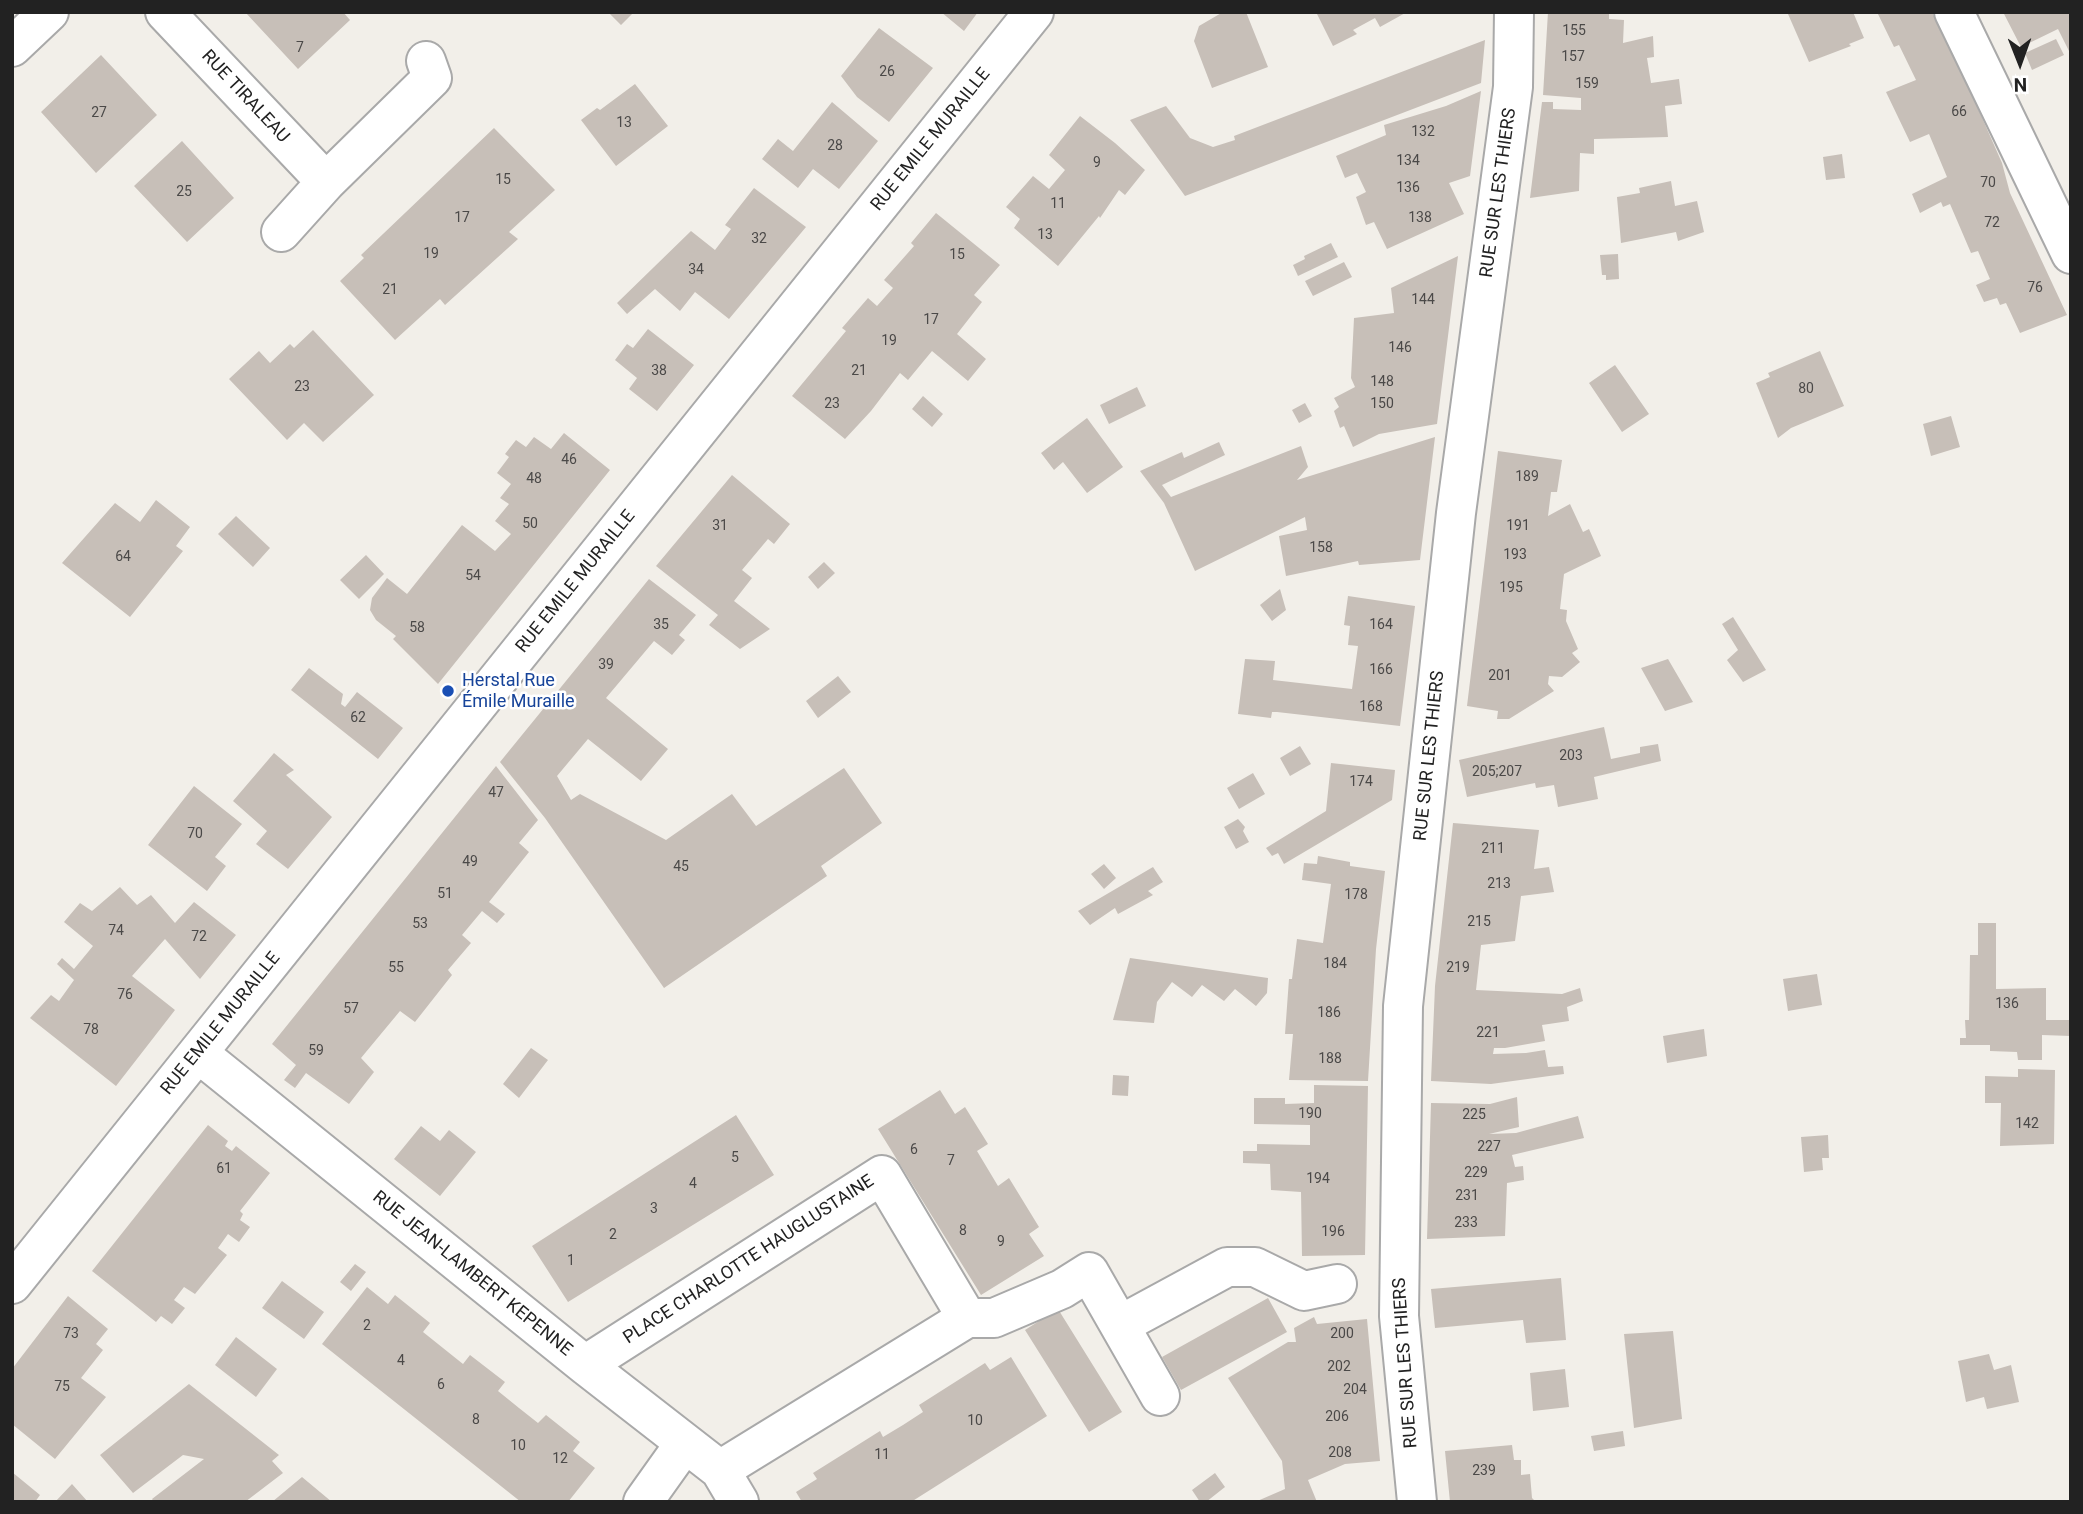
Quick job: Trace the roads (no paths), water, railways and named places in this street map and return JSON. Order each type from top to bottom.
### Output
[{"type":"street","points":[[12,47],[49,12]]},
{"type":"street","name":"RUE TIRALEAU","points":[[165,12],[326,182]]},
{"type":"street","name":"RUE EMILE MURAILLE","points":[[12,1284],[1034,12]]},
{"type":"street","name":"RUE SUR LES THIERS","points":[[1417,1502],[1399,1315],[1403,1006],[1456,513],[1513,87],[1514,12]]},
{"type":"street","points":[[1954,12],[2071,254]]},
{"type":"street","points":[[281,232],[326,182],[432,78],[426,61]]},
{"type":"street","name":"RUE JEAN-LAMBERT KEPENNE","points":[[198,1053],[685,1443],[729,1486]]},
{"type":"street","name":"PLACE CHARLOTTE HAUGLUSTAINE","points":[[585,1365],[882,1175],[967,1318]]},
{"type":"street","points":[[1120,1325],[1227,1267],[1255,1267],[1304,1291],[1337,1284]]},
{"type":"street","points":[[729,1486],[967,1318],[994,1318],[1062,1289],[1089,1272],[1160,1396]]},
{"type":"street","points":[[643,1502],[685,1443]]},
{"type":"place","name":"Herstal Rue Émile Muraille","points":[[448,691]]}]
